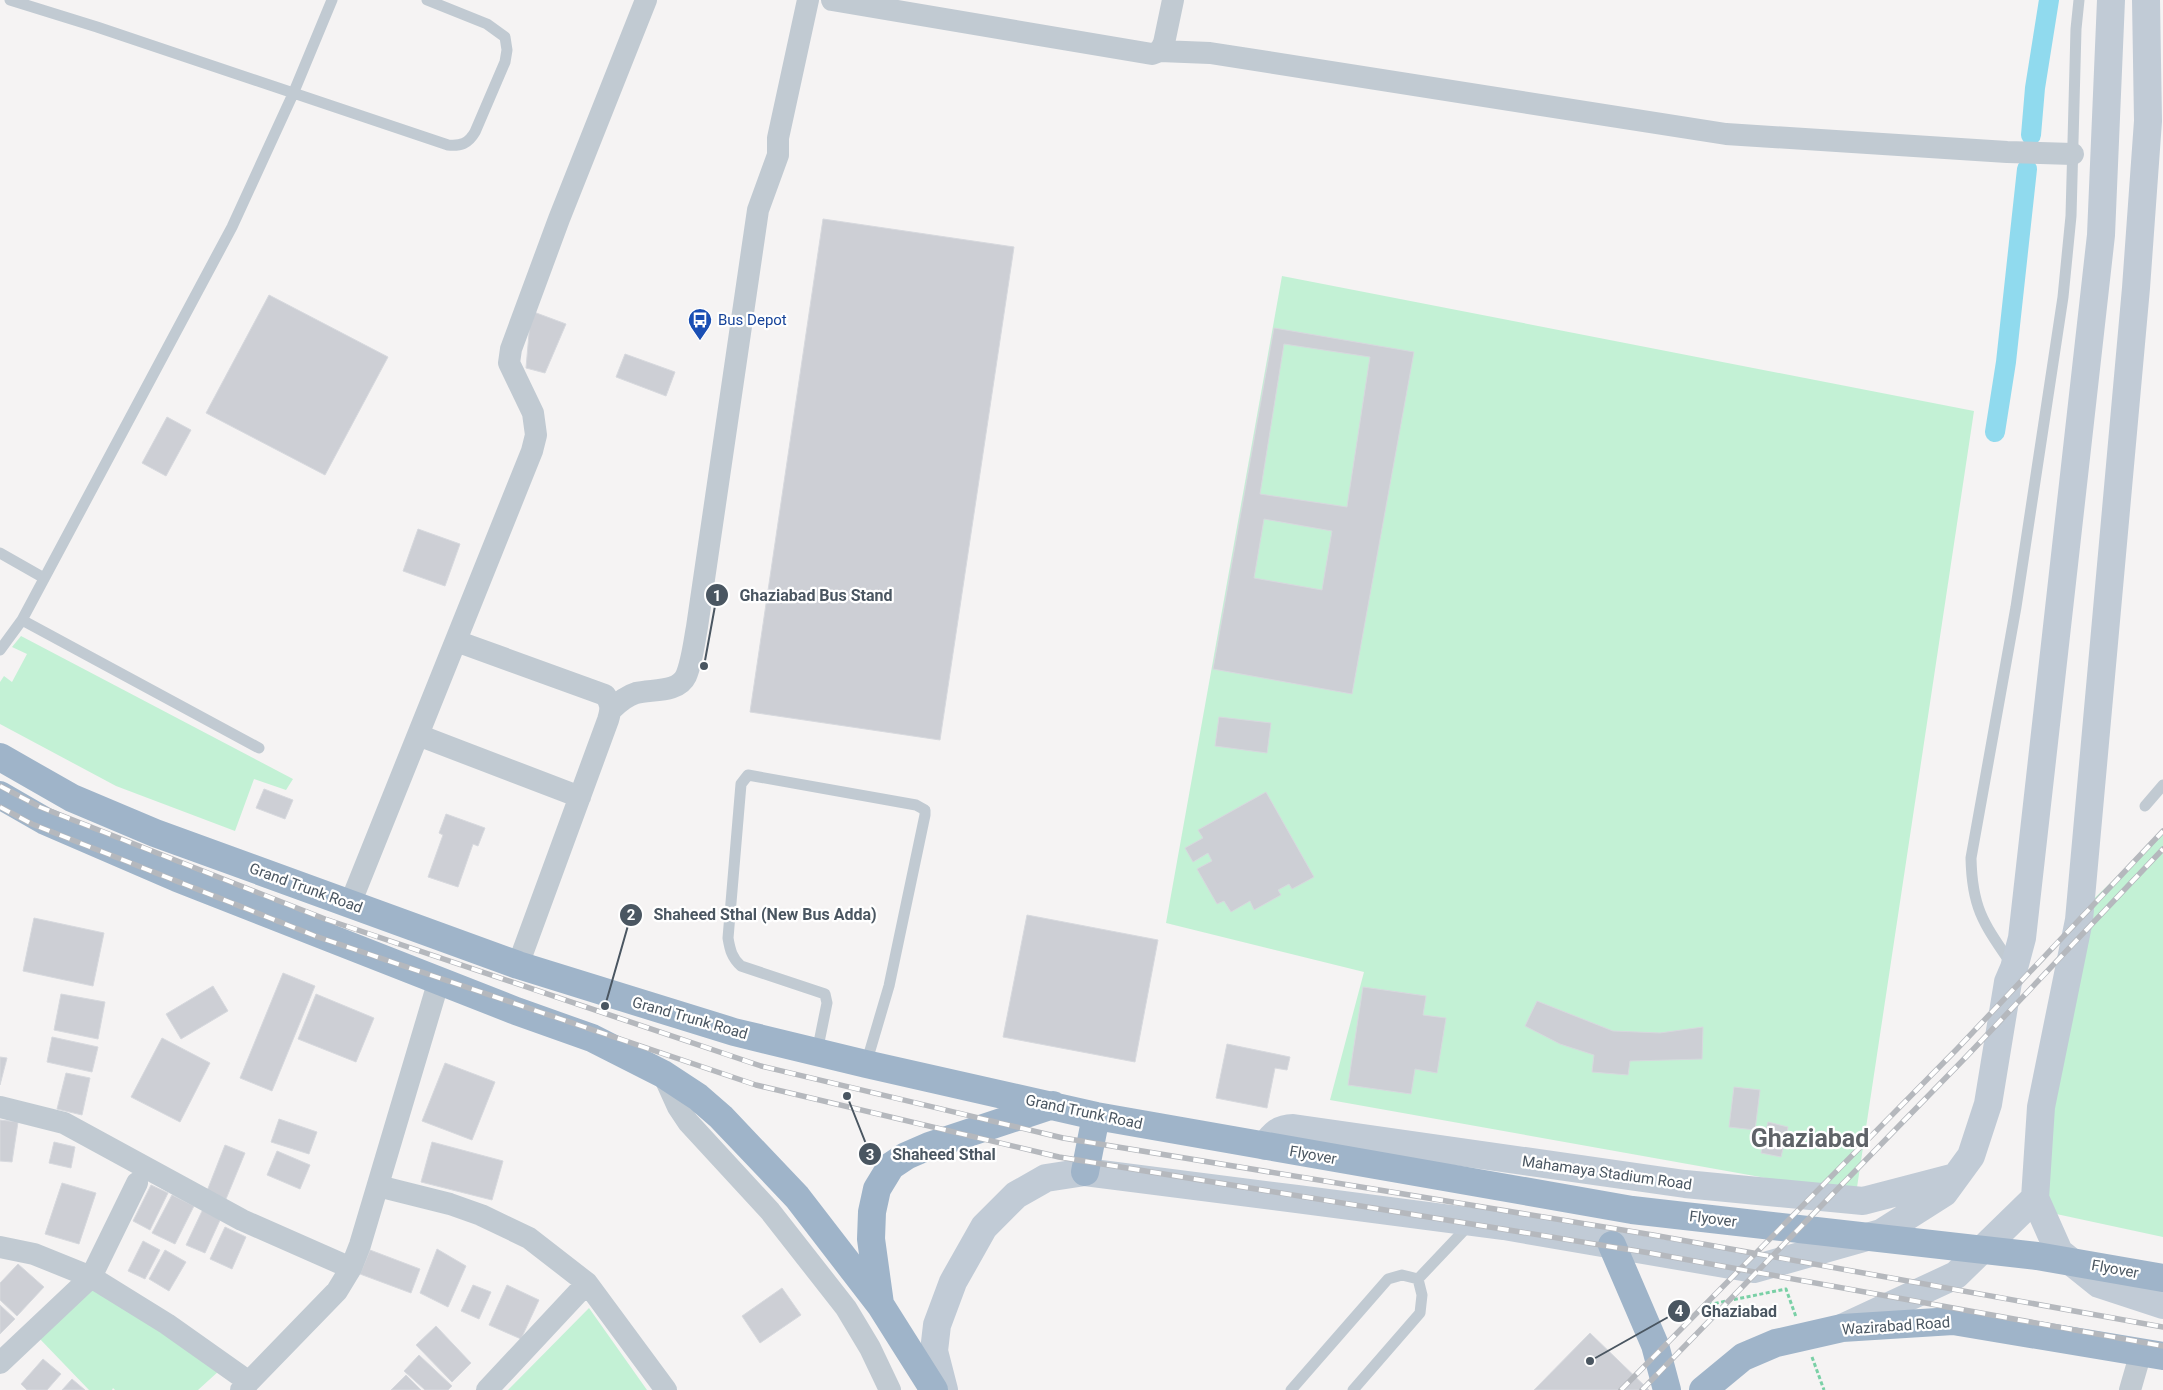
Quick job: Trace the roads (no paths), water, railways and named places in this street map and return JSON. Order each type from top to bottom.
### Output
[{"type":"highway","name":"Grand Trunk Road","points":[[0,757],[72,798],[155,833],[518,965],[734,1032],[1096,1116],[1275,1148]]},
{"type":"highway","points":[[0,795],[58,826],[177,878],[516,1011],[592,1038],[663,1074],[698,1097],[721,1117],[797,1197],[881,1306],[934,1390]]},
{"type":"highway","points":[[58,826],[72,798]]},
{"type":"highway","points":[[881,1306],[871,1239],[872,1212],[877,1188],[890,1166],[906,1156],[929,1146],[1053,1105]]},
{"type":"highway","points":[[1085,1172],[1096,1116]]},
{"type":"highway","name":"Flyover","points":[[1275,1148],[1632,1210],[2037,1256],[2163,1278]]},
{"type":"highway","points":[[1612,1244],[1650,1332],[1667,1390]]},
{"type":"highway","name":"Wazirabad Road","points":[[1703,1390],[1743,1357],[1776,1344],[1842,1328],[1953,1321],[2152,1354]]},
{"type":"main road","points":[[944,1390],[934,1352],[937,1325],[953,1282],[984,1227],[1016,1195],[1046,1178],[1085,1172],[1472,1222],[1754,1269],[1881,1233],[1944,1193],[1971,1156],[1988,1104],[2008,982],[2022,938],[2101,236],[2110,0]]},
{"type":"main road","points":[[2146,0],[2148,121],[2136,288],[2079,920],[2041,1106],[2035,1198],[2059,1252],[2099,1284],[2163,1305]]},
{"type":"main road","name":"Mahamaya Stadium Road","points":[[1275,1148],[1277,1132],[1294,1128],[1685,1184],[1863,1201],[1879,1199],[1956,1177]]},
{"type":"main road","points":[[1842,1328],[1956,1275],[2035,1198]]},
{"type":"street","points":[[350,904],[532,451],[536,435],[533,412],[509,363],[511,349],[559,219],[646,0]]},
{"type":"street","points":[[518,965],[611,710],[620,701],[635,693],[660,690],[679,685],[686,676],[697,627],[758,210],[778,155],[778,138],[808,0]]},
{"type":"street","points":[[832,0],[1143,54],[1152,54],[1160,51],[1210,53],[1726,134],[2007,152],[2074,154]]},
{"type":"street","points":[[1160,51],[1164,44],[1172,0]]},
{"type":"street","points":[[456,641],[605,695],[610,702],[611,710]]},
{"type":"street","points":[[418,735],[580,797]]},
{"type":"street","points":[[0,1247],[34,1254],[91,1276],[167,1324],[245,1386],[337,1291],[351,1268],[360,1245],[439,980]]},
{"type":"street","points":[[663,1074],[678,1107],[688,1122],[770,1211],[846,1308],[870,1348],[890,1390]]},
{"type":"street","points":[[0,1107],[64,1123],[212,1204],[351,1268]]},
{"type":"street","points":[[0,1363],[91,1276],[137,1183]]},
{"type":"street","points":[[378,1186],[450,1204],[481,1215],[529,1238],[587,1282],[666,1390]]},
{"type":"street","points":[[487,1390],[587,1282]]},
{"type":"street","points":[[2130,1390],[2152,1354]]},
{"type":"lane","points":[[10,0],[97,27],[448,145],[464,144],[470,140],[505,62],[507,50],[505,37],[487,24],[427,0]]},
{"type":"lane","points":[[0,650],[22,620],[232,227],[293,94],[332,0]]},
{"type":"lane","points":[[2014,968],[1978,912],[1972,878],[1971,858],[2016,607],[2063,297],[2071,216],[2076,29],[2079,0]]},
{"type":"lane","points":[[0,553],[44,578]]},
{"type":"lane","points":[[22,620],[259,748]]},
{"type":"lane","points":[[817,1052],[827,1003],[825,994],[741,966],[734,960],[730,950],[728,938],[741,784],[748,775],[916,805],[924,810],[925,815],[889,986],[866,1064]]},
{"type":"lane","points":[[2146,806],[2163,784]]},
{"type":"lane","points":[[1418,1279],[1472,1222]]},
{"type":"lane","points":[[1291,1390],[1388,1279],[1402,1275],[1418,1279]]},
{"type":"lane","points":[[1353,1390],[1420,1313],[1422,1295],[1418,1279]]},
{"type":"waterway","points":[[2031,135],[2035,88],[2049,0]]},
{"type":"waterway","points":[[1995,432],[2006,362],[2027,169]]},
{"type":"railway","points":[[0,786],[40,807],[325,919],[761,1066],[1063,1138],[1653,1235],[2163,1327]]},
{"type":"railway","points":[[0,807],[32,824],[318,937],[756,1085],[1059,1157],[1650,1253],[2163,1346]]},
{"type":"railway","points":[[1621,1390],[1957,1049],[2163,831]]},
{"type":"railway","points":[[1642,1390],[1966,1057],[2163,849]]},
{"type":"place","name":"Bus Depot","points":[[700,341]]},
{"type":"place","name":"Ghaziabad Bus Stand","points":[[704,666]]},
{"type":"place","name":"Shaheed Sthal (New Bus Adda)","points":[[605,1006]]},
{"type":"place","name":"Shaheed Sthal","points":[[847,1096]]},
{"type":"place","name":"Ghaziabad","points":[[1590,1361]]},
{"type":"district","name":"Ghaziabad","points":[[1810,1138]]}]
